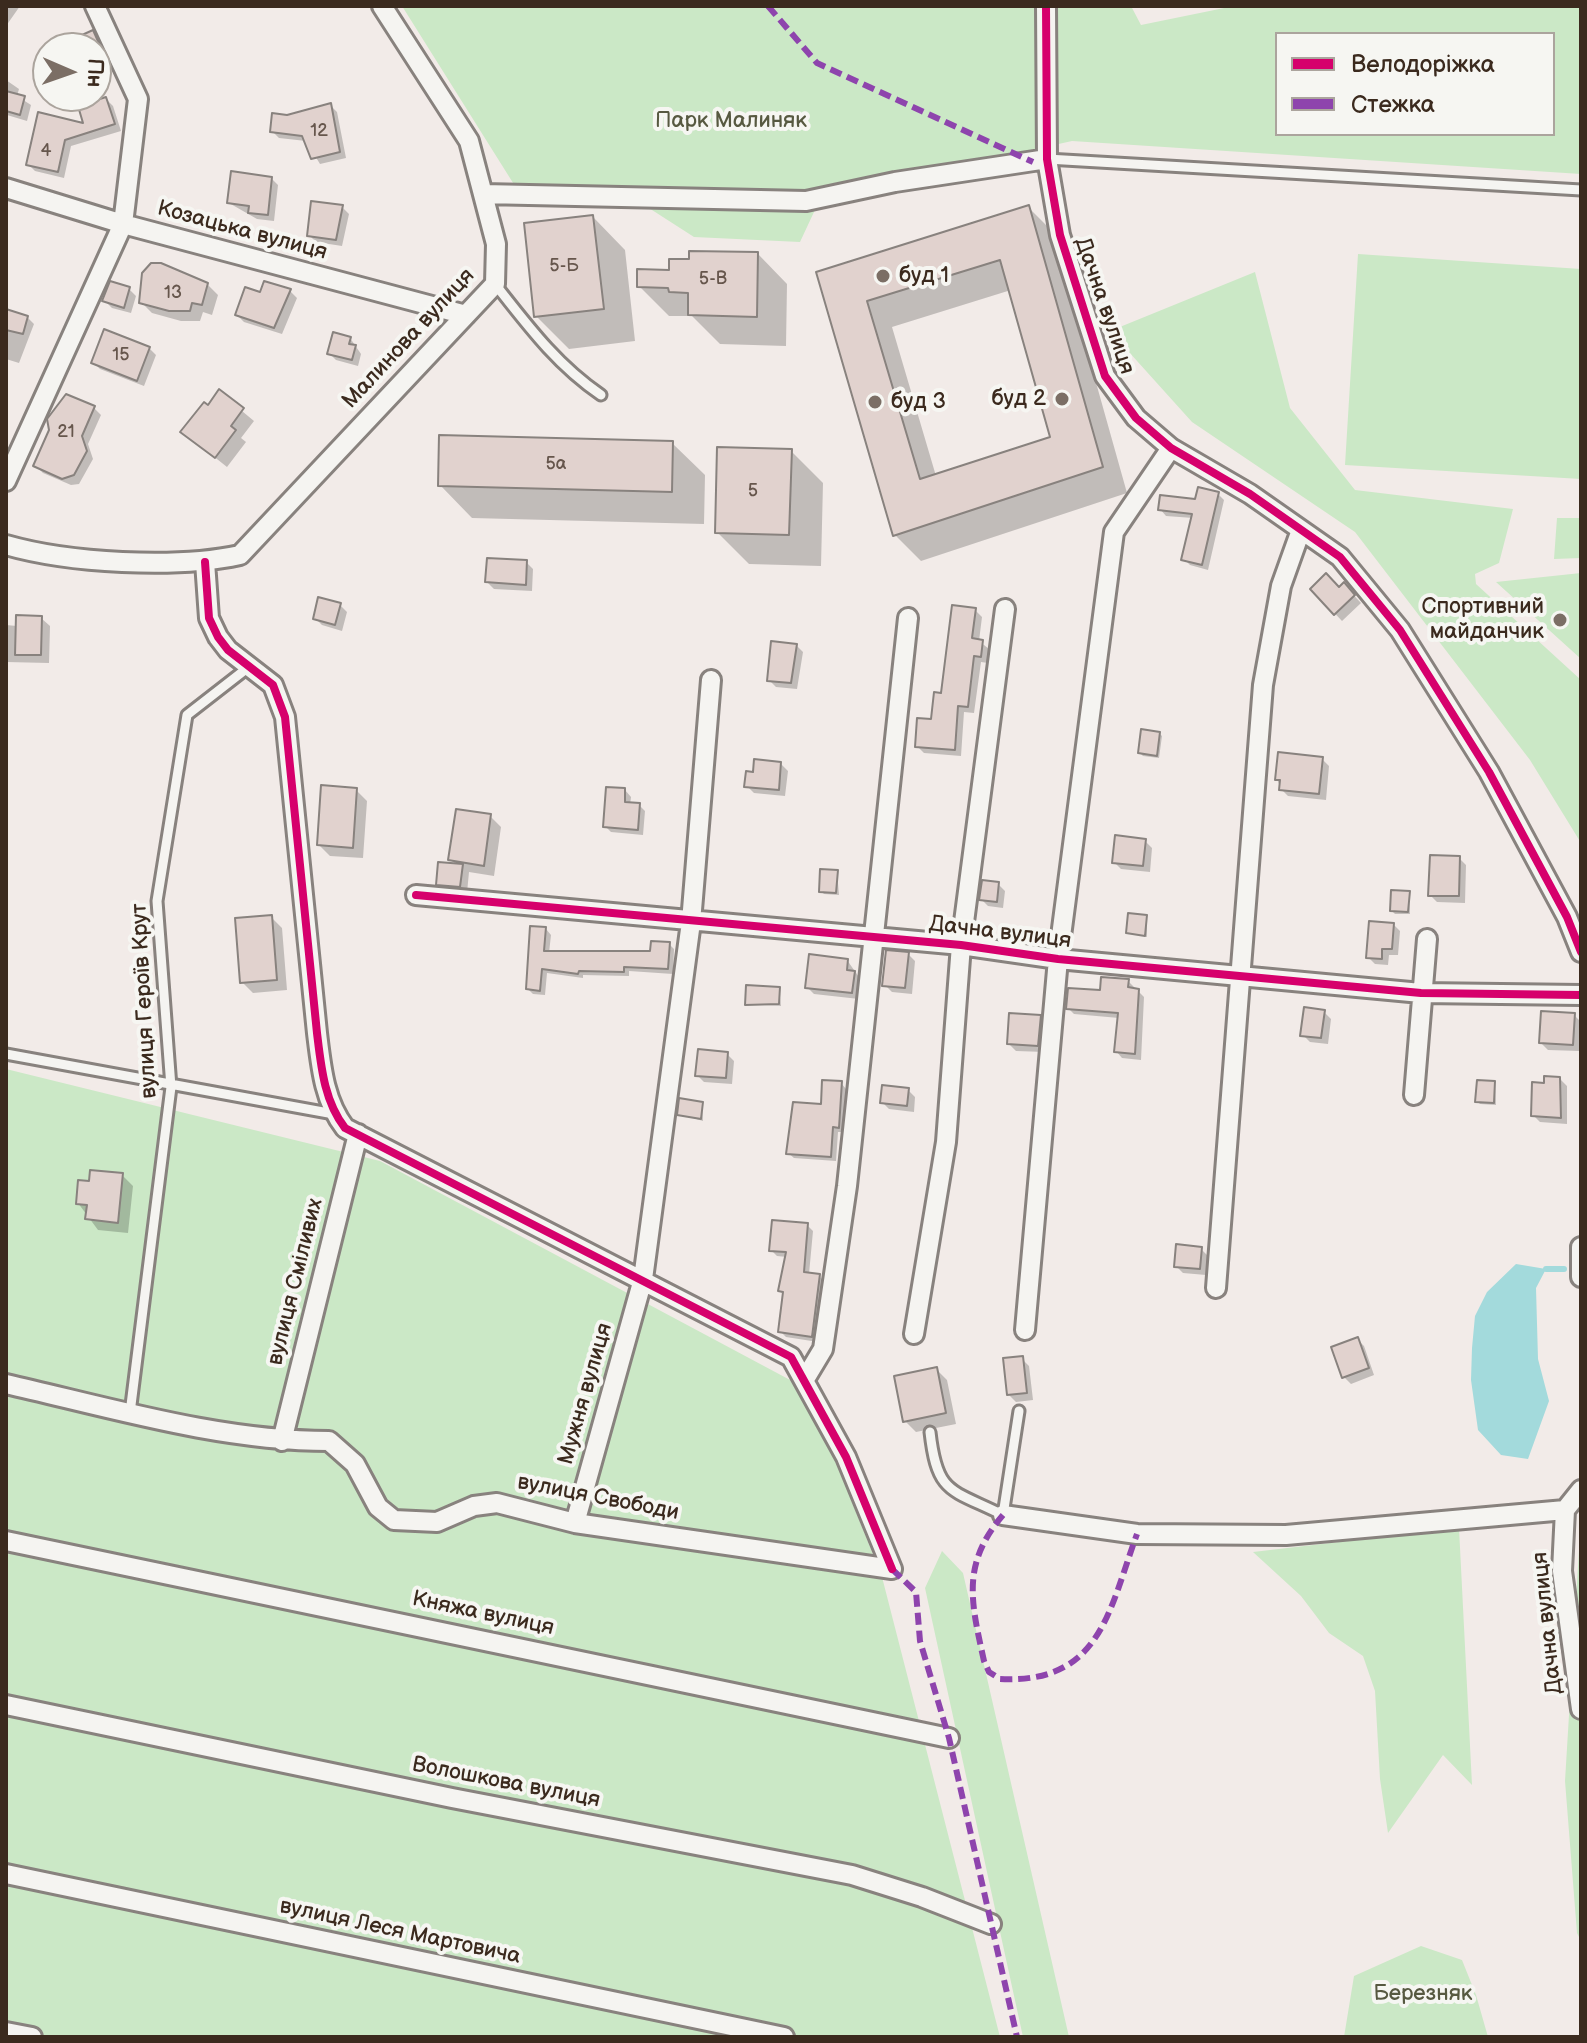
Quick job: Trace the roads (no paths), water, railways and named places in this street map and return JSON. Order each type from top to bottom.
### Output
[{"type":"street","points":[[6,481],[123,224],[138,99],[95,6]]},
{"type":"street","name":"Малинова вулиця","points":[[6,545],[44,556],[205,562],[240,555],[495,284],[496,244],[469,141],[382,6]]},
{"type":"street","name":"Дачна вулиця","points":[[1046,6],[1047,159],[1060,235],[1105,376],[1136,418],[1171,448],[1250,494],[1340,557],[1400,630],[1489,772],[1567,917],[1581,952]]},
{"type":"street","points":[[483,194],[806,201],[895,182],[1047,159]]},
{"type":"street","name":"Козацька вулиця","points":[[6,188],[123,224],[466,315]]},
{"type":"street","points":[[1025,1330],[1058,959],[1114,532],[1171,448]]},
{"type":"street","points":[[1216,1288],[1243,975],[1263,685],[1281,586],[1301,530]]},
{"type":"street","points":[[205,562],[209,618],[228,650],[273,685],[285,717],[322,1076],[334,1114],[345,1128],[770,1343],[791,1357],[805,1379],[823,1349],[847,1186],[871,938],[908,618]]},
{"type":"street","points":[[914,1334],[946,1142],[961,945],[1005,609]]},
{"type":"street","name":"Мужня вулиця","points":[[575,1523],[643,1279],[691,922],[711,680]]},
{"type":"street","name":"Дачна вулиця","points":[[416,895],[961,945],[1058,959],[1421,993],[1581,995]]},
{"type":"street","points":[[1414,1095],[1427,939]]},
{"type":"street","name":"вулиця Сміливих","points":[[282,1441],[358,1134]]},
{"type":"street","points":[[1581,1247],[1581,1277]]},
{"type":"street","name":"вулиця Свободи","points":[[6,1384],[130,1413],[282,1441],[329,1441],[355,1464],[378,1507],[394,1520],[437,1522],[474,1506],[497,1503],[575,1523],[892,1569],[846,1457],[805,1379]]},
{"type":"street","points":[[1003,1515],[1137,1534],[1286,1535],[1565,1510],[1581,1490]]},
{"type":"street","name":"Дачна вулиця","points":[[1565,1510],[1562,1571],[1581,1709]]},
{"type":"street","name":"Княжа вулиця","points":[[6,1541],[949,1738]]},
{"type":"street","name":"Волошкова вулиця","points":[[6,1705],[452,1798],[852,1875],[922,1897],[991,1924]]},
{"type":"street","name":"вулиця Леся Мартовича","points":[[6,1874],[784,2037]]},
{"type":"street","points":[[6,2032],[32,2037]]},
{"type":"lane","points":[[1047,159],[1581,190]]},
{"type":"lane","points":[[495,284],[546,349],[573,376],[601,395]]},
{"type":"lane","name":"вулиця Героїв Крут","points":[[130,1413],[171,1087],[157,901],[187,715],[250,666]]},
{"type":"lane","points":[[6,1054],[171,1087],[334,1114]]},
{"type":"lane","points":[[930,1432],[934,1466],[943,1485],[1003,1515],[1019,1411]]},
{"type":"water","points":[[1516,1264],[1546,1269],[1536,1288],[1538,1359],[1549,1401],[1528,1459],[1501,1455],[1478,1430],[1471,1380],[1475,1316],[1487,1292]]},
{"type":"waterway","points":[[1546,1269],[1564,1269]]},
{"type":"place","name":"буд 1","points":[[883,276]]},
{"type":"place","name":"буд 2","points":[[1062,399]]},
{"type":"place","name":"буд 3","points":[[875,402]]},
{"type":"place","name":"Спортивний майданчик","points":[[1560,620]]},
{"type":"park label","name":"Парк Малиняк","points":[[731,121]]},
{"type":"park label","name":"Березняк","points":[[1423,1994]]}]
